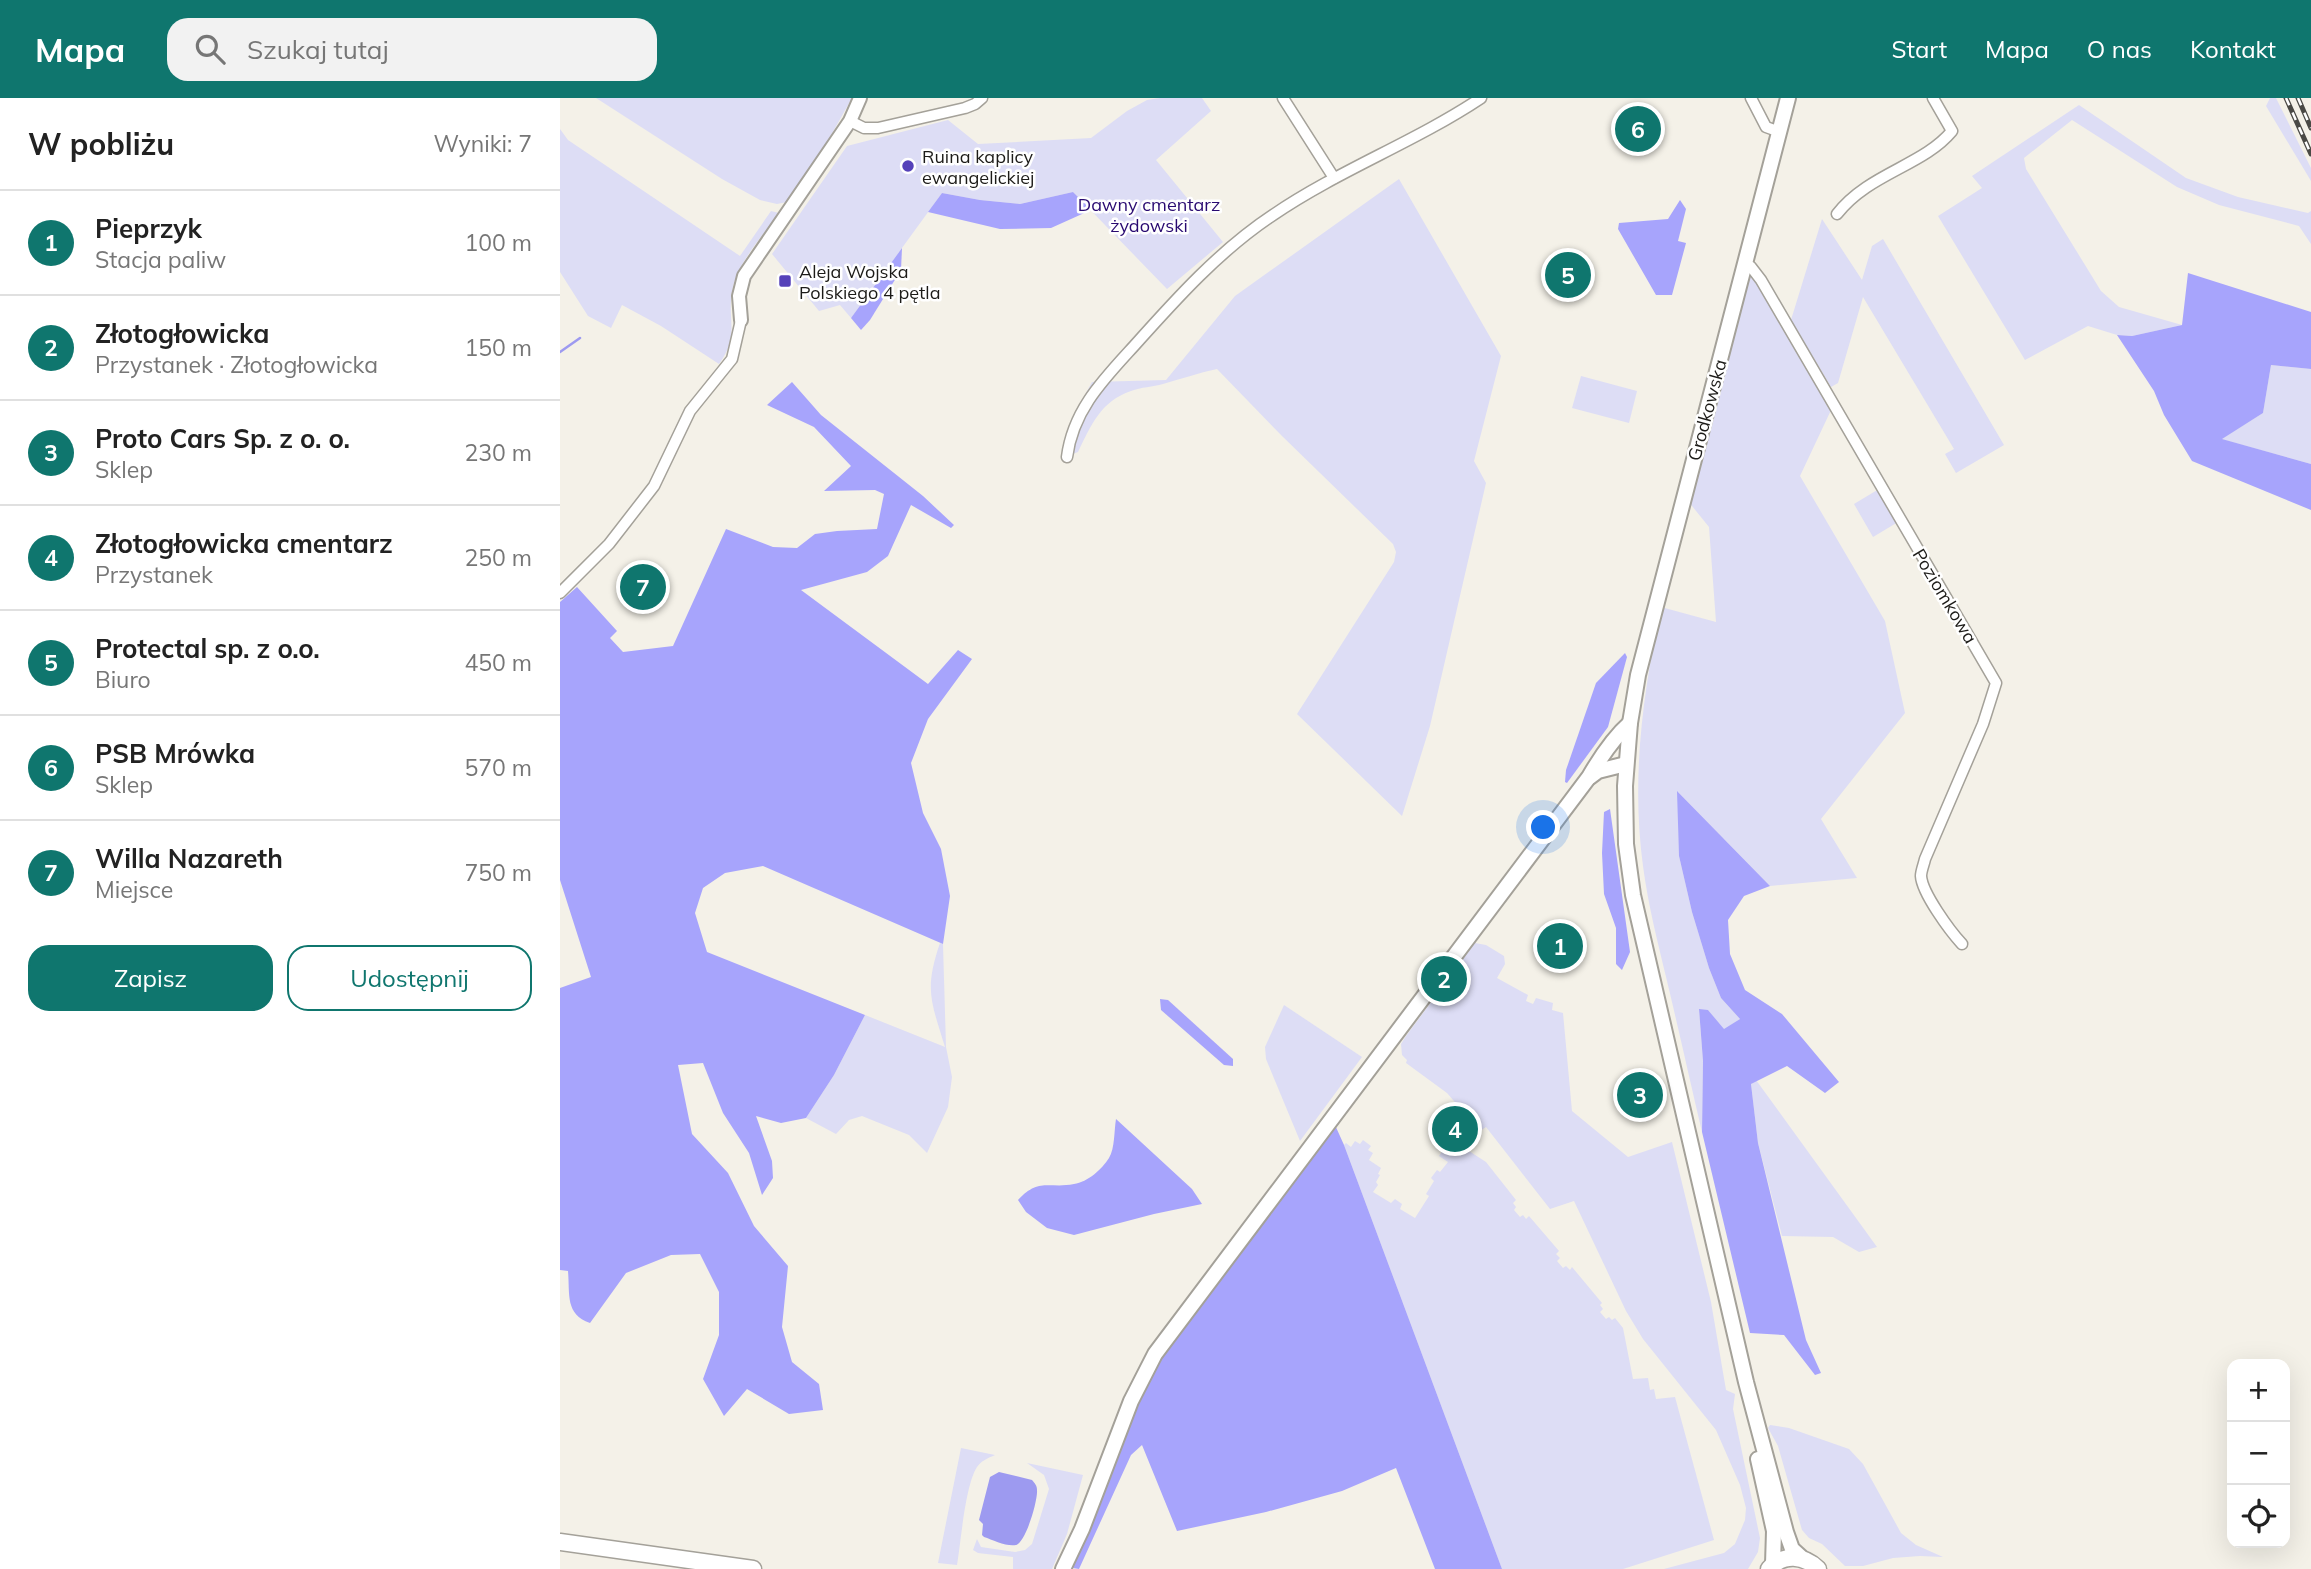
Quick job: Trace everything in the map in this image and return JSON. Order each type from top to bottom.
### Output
[{"type":"main road","name":"Grodkowska","points":[[1746,1382],[1633,895],[1626,844],[1625,786],[1630,723],[1638,674],[1788,98]]},
{"type":"main road","points":[[1063,1569],[1082,1529],[1147,1366],[1589,778],[1599,760],[1630,723]]},
{"type":"main road","points":[[1599,760],[1616,759],[1626,764]]},
{"type":"main road","points":[[1589,778],[1598,771],[1626,764]]},
{"type":"main road","points":[[1589,778],[1602,774],[1610,775],[1625,786]]},
{"type":"main road","points":[[1746,1382],[1749,1419],[1774,1531],[1771,1567],[1793,1557],[1803,1559]]},
{"type":"main road","points":[[1746,1382],[1792,1549],[1818,1569]]},
{"type":"main road","points":[[560,1542],[753,1569]]},
{"type":"main road","points":[[560,1551],[694,1569]]},
{"type":"street","points":[[560,593],[610,544],[654,486],[696,403],[729,364],[737,346],[741,320],[739,296],[744,276],[850,121],[860,98]]},
{"type":"street","points":[[850,121],[864,128],[885,127],[965,108],[982,98]]},
{"type":"street","points":[[1283,98],[1334,177]]},
{"type":"street","points":[[1067,457],[1074,423],[1090,396],[1174,302],[1252,230],[1285,206],[1334,177],[1404,142],[1481,98]]},
{"type":"street","points":[[1751,98],[1766,127],[1780,132]]},
{"type":"street","points":[[1836,214],[1866,186],[1938,145],[1952,131],[1933,98]]},
{"type":"street","name":"Poziomkowa","points":[[1745,264],[1751,267],[1761,280],[1996,683],[1983,724],[1925,859],[1921,875],[1923,886],[1939,913],[1962,944]]},
{"type":"green space","points":[[596,98],[852,98],[826,144],[787,202],[777,204],[760,200],[722,179]]},
{"type":"green space","name":"Dawny cmentarz żydowski","points":[[1202,98],[1211,111],[1156,160],[1223,242],[1167,289],[1073,192],[1020,204],[942,193],[851,318],[840,305],[819,311],[772,254],[847,146],[948,120],[978,144],[1091,138],[1127,111],[1147,100]]},
{"type":"green space","points":[[2270,98],[2276,98],[2311,168],[2311,181],[2266,106]]},
{"type":"green space","points":[[2079,105],[2186,178],[2238,197],[2308,213],[2311,211],[2311,244],[2299,226],[2219,205],[2177,187],[2072,120],[2024,158],[2026,169],[2101,291],[2119,307],[2182,325],[2132,336],[2117,335],[2088,326],[2025,360],[1938,216],[1982,188],[1972,176]]},
{"type":"green space","points":[[560,129],[568,140],[740,256],[771,211],[779,213],[739,270],[732,291],[731,336],[719,364],[661,326],[622,305],[611,328],[588,316],[560,272]]},
{"type":"green space","points":[[1399,179],[1501,356],[1474,461],[1486,483],[1430,726],[1402,816],[1297,714],[1394,562],[1396,552],[1393,544],[1217,369],[1121,395],[1098,415],[1078,452],[1070,455],[1085,410],[1080,404],[1092,382],[1166,380],[1235,296]]},
{"type":"green space","points":[[1822,219],[1862,280],[1872,246],[1883,239],[2004,445],[1956,473],[1945,454],[1954,449],[1863,297],[1838,383],[1831,387],[1791,320]]},
{"type":"green space","points":[[1752,275],[1832,408],[1800,476],[1885,621],[1905,713],[1821,819],[1857,878],[1770,886],[1678,792],[1679,856],[1692,912],[1721,998],[1740,1019],[1724,1030],[1708,1010],[1699,1010],[1703,1061],[1702,1132],[1648,895],[1640,833],[1639,768],[1644,704],[1661,607],[1716,622],[1709,527],[1688,501],[1747,277]]},
{"type":"green space","points":[[2271,365],[2311,369],[2311,464],[2221,439],[2263,413]]},
{"type":"green space","points":[[1581,376],[1637,391],[1629,423],[1572,408]]},
{"type":"green space","points":[[1879,489],[1898,522],[1873,537],[1854,504]]},
{"type":"green space","points":[[940,943],[943,944],[946,1047],[952,1077],[948,1107],[927,1153],[909,1135],[862,1116],[849,1120],[836,1134],[806,1118],[834,1075],[865,1015],[945,1047],[931,995],[932,973]]},
{"type":"green space","points":[[1475,943],[1486,945],[1504,956],[1505,964],[1497,978],[1528,995],[1526,1001],[1533,1004],[1536,998],[1553,1003],[1552,1010],[1563,1013],[1572,1111],[1628,1157],[1672,1142],[1711,1302],[1726,1390],[1735,1394],[1733,1409],[1760,1538],[1758,1552],[1748,1569],[1664,1569],[1724,1553],[1735,1544],[1745,1520],[1746,1508],[1740,1485],[1716,1430],[1643,1339],[1626,1311],[1574,1201],[1550,1209],[1486,1127],[1480,1131],[1447,1093],[1406,1063],[1407,1060],[1402,1055],[1401,1044],[1406,1036]]},
{"type":"green space","points":[[1284,1005],[1362,1057],[1300,1141],[1266,1059],[1265,1047]]},
{"type":"green space","points":[[1756,1080],[1877,1247],[1859,1252],[1833,1237],[1782,1236],[1758,1143],[1751,1084]]},
{"type":"green space","points":[[1363,1140],[1371,1146],[1368,1150],[1373,1153],[1369,1160],[1381,1168],[1376,1182],[1378,1185],[1373,1192],[1391,1203],[1395,1199],[1402,1204],[1400,1209],[1415,1218],[1429,1196],[1426,1194],[1434,1181],[1431,1178],[1448,1162],[1439,1156],[1445,1147],[1451,1151],[1452,1147],[1449,1145],[1452,1140],[1486,1162],[1516,1200],[1513,1203],[1516,1207],[1514,1210],[1520,1217],[1523,1215],[1526,1219],[1529,1216],[1559,1251],[1556,1254],[1560,1258],[1557,1261],[1563,1268],[1566,1266],[1570,1270],[1572,1267],[1602,1303],[1600,1305],[1603,1309],[1600,1312],[1606,1319],[1615,1318],[1623,1328],[1633,1379],[1648,1378],[1650,1390],[1654,1389],[1656,1399],[1675,1397],[1714,1540],[1623,1569],[1502,1569],[1344,1145],[1346,1143],[1351,1147],[1355,1141],[1360,1144]]},
{"type":"green space","points":[[1770,1425],[1789,1428],[1849,1449],[1863,1464],[1901,1533],[1916,1545],[1943,1557],[1893,1558],[1863,1566],[1845,1566],[1822,1544],[1809,1538],[1802,1530],[1778,1446],[1768,1428]]},
{"type":"green space","points":[[961,1448],[995,1455],[981,1463],[973,1476],[966,1500],[957,1565],[938,1563]]},
{"type":"green space","points":[[1027,1463],[1083,1475],[1067,1534],[1052,1569],[1013,1569],[1013,1557],[973,1550],[977,1539],[981,1547],[1015,1552],[1025,1550],[1032,1544],[1049,1489],[1044,1475]]},
{"type":"shaded area","points":[[1073,192],[1091,210],[1051,228],[1000,229],[928,212],[942,193],[1020,204]]},
{"type":"shaded area","points":[[1680,200],[1686,209],[1678,241],[1686,243],[1672,295],[1656,295],[1618,229],[1619,223],[1668,219]]},
{"type":"shaded area","points":[[902,248],[901,270],[861,330],[851,318]]},
{"type":"shaded area","points":[[2188,273],[2311,312],[2311,369],[2271,365],[2263,413],[2222,439],[2311,464],[2311,510],[2192,461],[2164,415],[2154,391],[2117,335],[2132,336],[2182,325]]},
{"type":"shaded area","points":[[792,382],[821,415],[923,496],[954,525],[951,528],[911,505],[888,556],[867,572],[801,590],[928,684],[958,650],[972,659],[928,719],[911,763],[923,813],[941,849],[950,896],[943,944],[763,866],[725,873],[703,888],[695,913],[707,952],[865,1015],[834,1075],[806,1118],[781,1123],[756,1116],[772,1161],[773,1178],[762,1195],[749,1153],[723,1113],[703,1063],[678,1065],[692,1134],[728,1173],[754,1226],[788,1266],[782,1327],[792,1362],[819,1384],[823,1410],[789,1414],[747,1389],[724,1416],[703,1379],[719,1335],[719,1292],[700,1254],[671,1255],[626,1273],[590,1323],[573,1309],[569,1296],[568,1271],[560,1270],[560,988],[591,977],[560,880],[560,602],[577,587],[617,631],[610,638],[623,652],[673,646],[726,529],[773,547],[797,548],[815,534],[877,529],[884,494],[875,490],[824,491],[851,466],[814,427],[767,405]]},
{"type":"shaded area","points":[[1625,653],[1627,657],[1608,727],[1567,783],[1566,770],[1596,683]]},
{"type":"shaded area","points":[[1677,791],[1770,886],[1744,896],[1728,920],[1730,954],[1745,990],[1782,1014],[1839,1082],[1825,1093],[1787,1066],[1751,1084],[1758,1143],[1806,1340],[1821,1373],[1815,1375],[1784,1335],[1750,1333],[1702,1132],[1703,1061],[1699,1009],[1708,1010],[1724,1029],[1740,1019],[1721,998],[1692,912],[1679,856]]},
{"type":"shaded area","points":[[1610,809],[1630,952],[1622,970],[1616,964],[1616,928],[1604,894],[1604,812]]},
{"type":"shaded area","points":[[1160,999],[1168,1000],[1233,1059],[1233,1066],[1224,1065],[1161,1010]]},
{"type":"shaded area","points":[[1116,1119],[1192,1189],[1202,1204],[1074,1235],[1047,1228],[1026,1212],[1018,1200],[1025,1193],[1038,1186],[1079,1183],[1103,1166],[1112,1149]]},
{"type":"shaded area","points":[[1335,1125],[1502,1569],[1435,1569],[1396,1468],[1342,1491],[1266,1512],[1177,1531],[1142,1445],[1131,1455],[1079,1569],[1073,1568],[1138,1398],[1158,1360]]},
{"type":"shaded area","points":[[999,1472],[1032,1480],[1037,1487],[1031,1520],[1024,1537],[1016,1545],[1004,1544],[982,1535],[983,1524],[979,1520],[990,1477]]},
{"type":"waterway","points":[[560,352],[580,338]]},
{"type":"railway","points":[[2286,98],[2311,154]]},
{"type":"railway","points":[[2298,98],[2311,128]]},
{"type":"place","name":"PSB Mrówka","points":[[1638,129]]},
{"type":"place","name":"Ruina kaplicy ewangelickiej","points":[[908,166]]},
{"type":"place","name":"Protectal sp. z o.o.","points":[[1568,275]]},
{"type":"place","name":"Aleja Wojska Polskiego 4 pętla","points":[[785,281]]},
{"type":"place","name":"Willa Nazareth","points":[[643,587]]},
{"type":"place","name":"Pieprzyk","points":[[1560,946]]},
{"type":"place","name":"Złotogłowicka","points":[[1444,979]]},
{"type":"place","name":"Proto Cars Sp. z o. o.","points":[[1640,1095]]},
{"type":"place","name":"Złotogłowicka cmentarz","points":[[1455,1129]]}]
